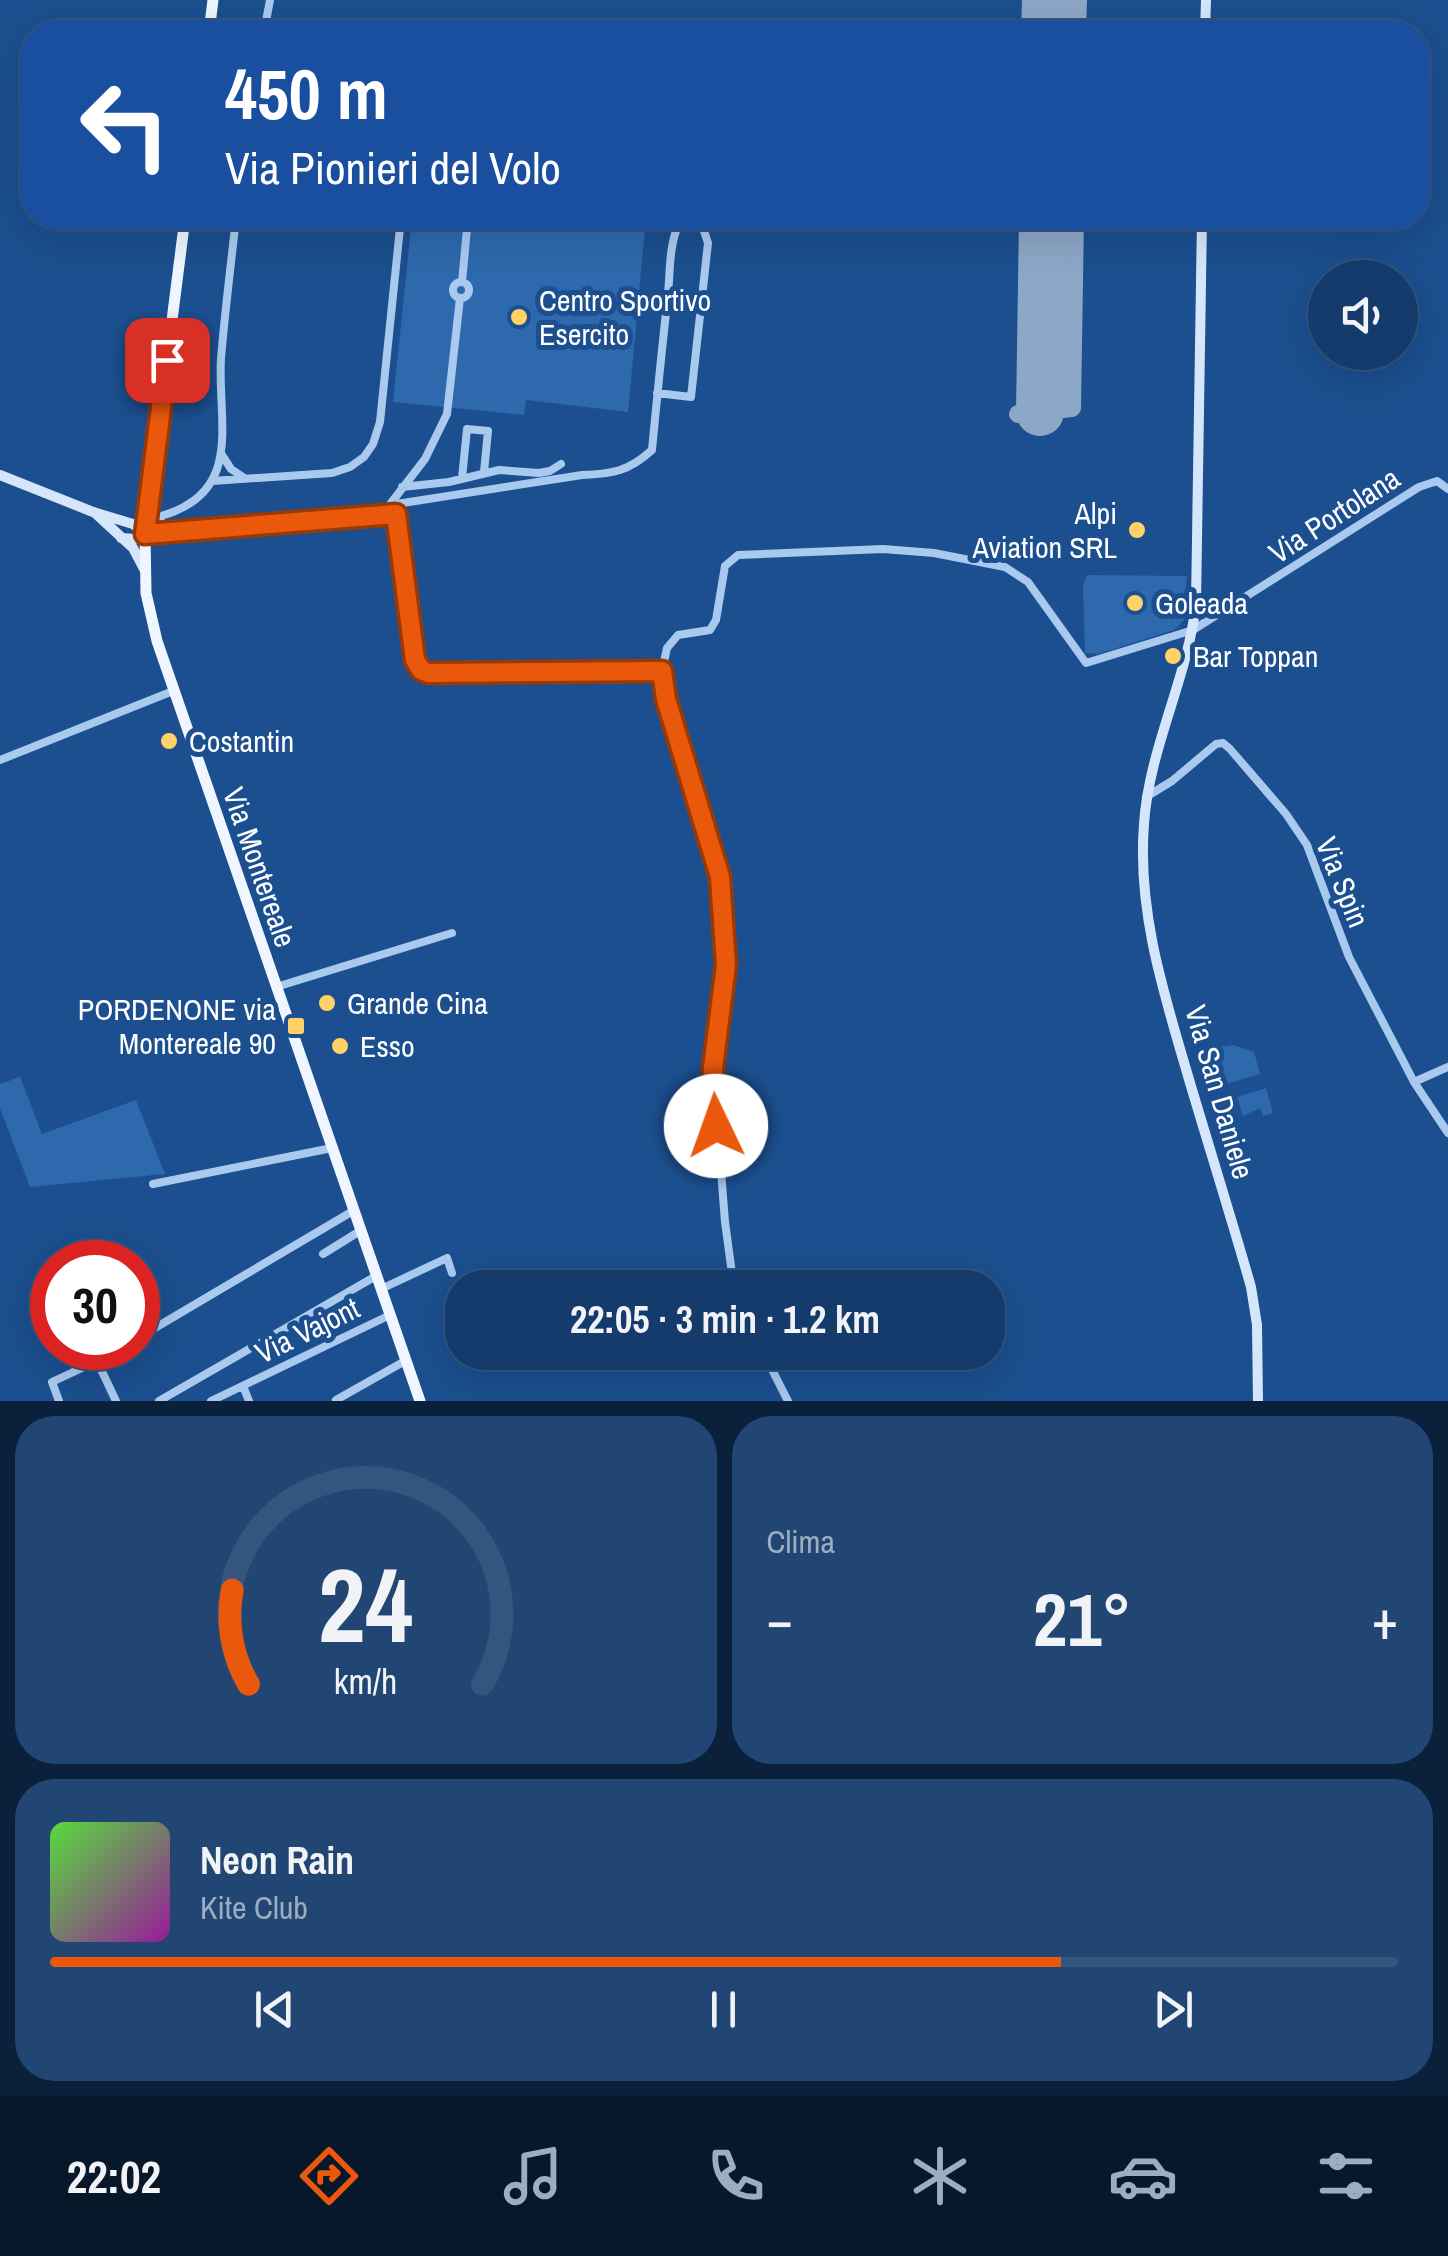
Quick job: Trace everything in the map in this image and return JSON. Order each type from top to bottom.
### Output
[{"type":"main road","name":"Via Montereale","points":[[183,230],[145,534],[144,569],[150,617],[420,1401]]},
{"type":"street","points":[[160,532],[161,516],[188,505],[212,480],[222,454],[221,360],[235,230]]},
{"type":"street","points":[[212,480],[332,473],[350,467],[373,444],[384,388],[400,230]]},
{"type":"street","points":[[383,516],[425,459],[450,397],[460,298],[453,289],[462,282],[467,230]]},
{"type":"street","points":[[390,505],[582,475],[613,474],[630,470],[652,450],[676,230]]},
{"type":"street","points":[[658,394],[691,397],[708,243],[704,230]]},
{"type":"street","name":"Via San Daniele","points":[[1202,230],[1198,544],[1193,630],[1146,797],[1142,846],[1144,897],[1153,950],[1251,1287],[1258,1401]]},
{"type":"street","points":[[442,424],[488,431],[484,472]]},
{"type":"street","points":[[462,478],[466,430]]},
{"type":"street","points":[[222,454],[246,478]]},
{"type":"street","points":[[402,487],[484,472],[539,473],[561,464]]},
{"type":"street","points":[[0,476],[124,520],[145,534]]},
{"type":"street","name":"Via Portolana","points":[[662,671],[667,648],[678,635],[710,630],[716,620],[725,566],[738,555],[883,549],[934,553],[1006,567],[1028,582],[1086,663],[1193,630],[1425,484],[1438,481],[1448,490]]},
{"type":"street","points":[[124,520],[141,516],[149,502]]},
{"type":"street","points":[[93,512],[139,556],[144,569]]},
{"type":"street","points":[[122,538],[396,514],[415,660],[421,670],[662,671],[666,699],[720,877],[726,965],[713,1068],[732,1270]]},
{"type":"street","points":[[0,760],[173,691]]},
{"type":"street","name":"Via Spin","points":[[1146,797],[1216,744],[1230,749],[1286,814],[1307,845],[1344,946],[1414,1082],[1448,1133]]},
{"type":"street","points":[[276,988],[452,933]]},
{"type":"street","points":[[1414,1082],[1448,1067]]},
{"type":"street","points":[[153,1184],[332,1148]]},
{"type":"street","points":[[160,1325],[353,1211]]},
{"type":"street","points":[[324,1254],[360,1232]]},
{"type":"street","points":[[380,1290],[447,1258],[451,1270]]},
{"type":"street","points":[[158,1401],[376,1276]]},
{"type":"street","name":"Via Vajont","points":[[211,1401],[390,1315]]},
{"type":"street","points":[[336,1400],[406,1361]]},
{"type":"street","points":[[59,1401],[52,1382],[77,1370]]},
{"type":"street","points":[[102,1370],[116,1401]]},
{"type":"street","points":[[772,1370],[788,1401]]},
{"type":"street","name":"Via Vajont","points":[[243,1386],[250,1401]]},
{"type":"shaded area","name":"Centro Sportivo Esercito","points":[[411,230],[645,230],[628,412],[526,400],[524,415],[393,402]]},
{"type":"shaded area","points":[[136,350],[155,352],[151,390],[131,388]]},
{"type":"shaded area","name":"Goleada","points":[[1087,575],[1187,576],[1184,620],[1174,630],[1098,654],[1085,653],[1083,585]]},
{"type":"shaded area","points":[[1233,1045],[1254,1052],[1260,1074],[1220,1086],[1215,1053],[1220,1047]]},
{"type":"shaded area","points":[[20,1077],[42,1134],[136,1100],[165,1174],[30,1187],[0,1108],[0,1084]]},
{"type":"shaded area","points":[[1266,1088],[1273,1113],[1263,1116],[1260,1108],[1243,1116],[1237,1097]]},
{"type":"taxiway","points":[[1077,20],[1078,0]]},
{"type":"taxiway","points":[[1018,414],[1072,408],[1075,230]]},
{"type":"runway","points":[[1045,20],[1046,0]]},
{"type":"runway","points":[[1040,412],[1043,230]]},
{"type":"place","name":"Centro Sportivo Esercito","points":[[519,317]]},
{"type":"place","name":"Alpi Aviation SRL","points":[[1137,530]]},
{"type":"place","name":"Goleada","points":[[1135,603]]},
{"type":"place","name":"Bar Toppan","points":[[1173,656]]},
{"type":"place","name":"Costantin","points":[[169,741]]},
{"type":"place","name":"Grande Cina","points":[[327,1003]]},
{"type":"place","name":"PORDENONE via Montereale 90","points":[[296,1026]]},
{"type":"place","name":"Esso","points":[[340,1046]]},
{"type":"route","points":[[167,360],[145,534],[396,514],[415,660],[421,670],[662,671],[666,699],[720,877],[726,965],[713,1068],[716,1126]]}]
